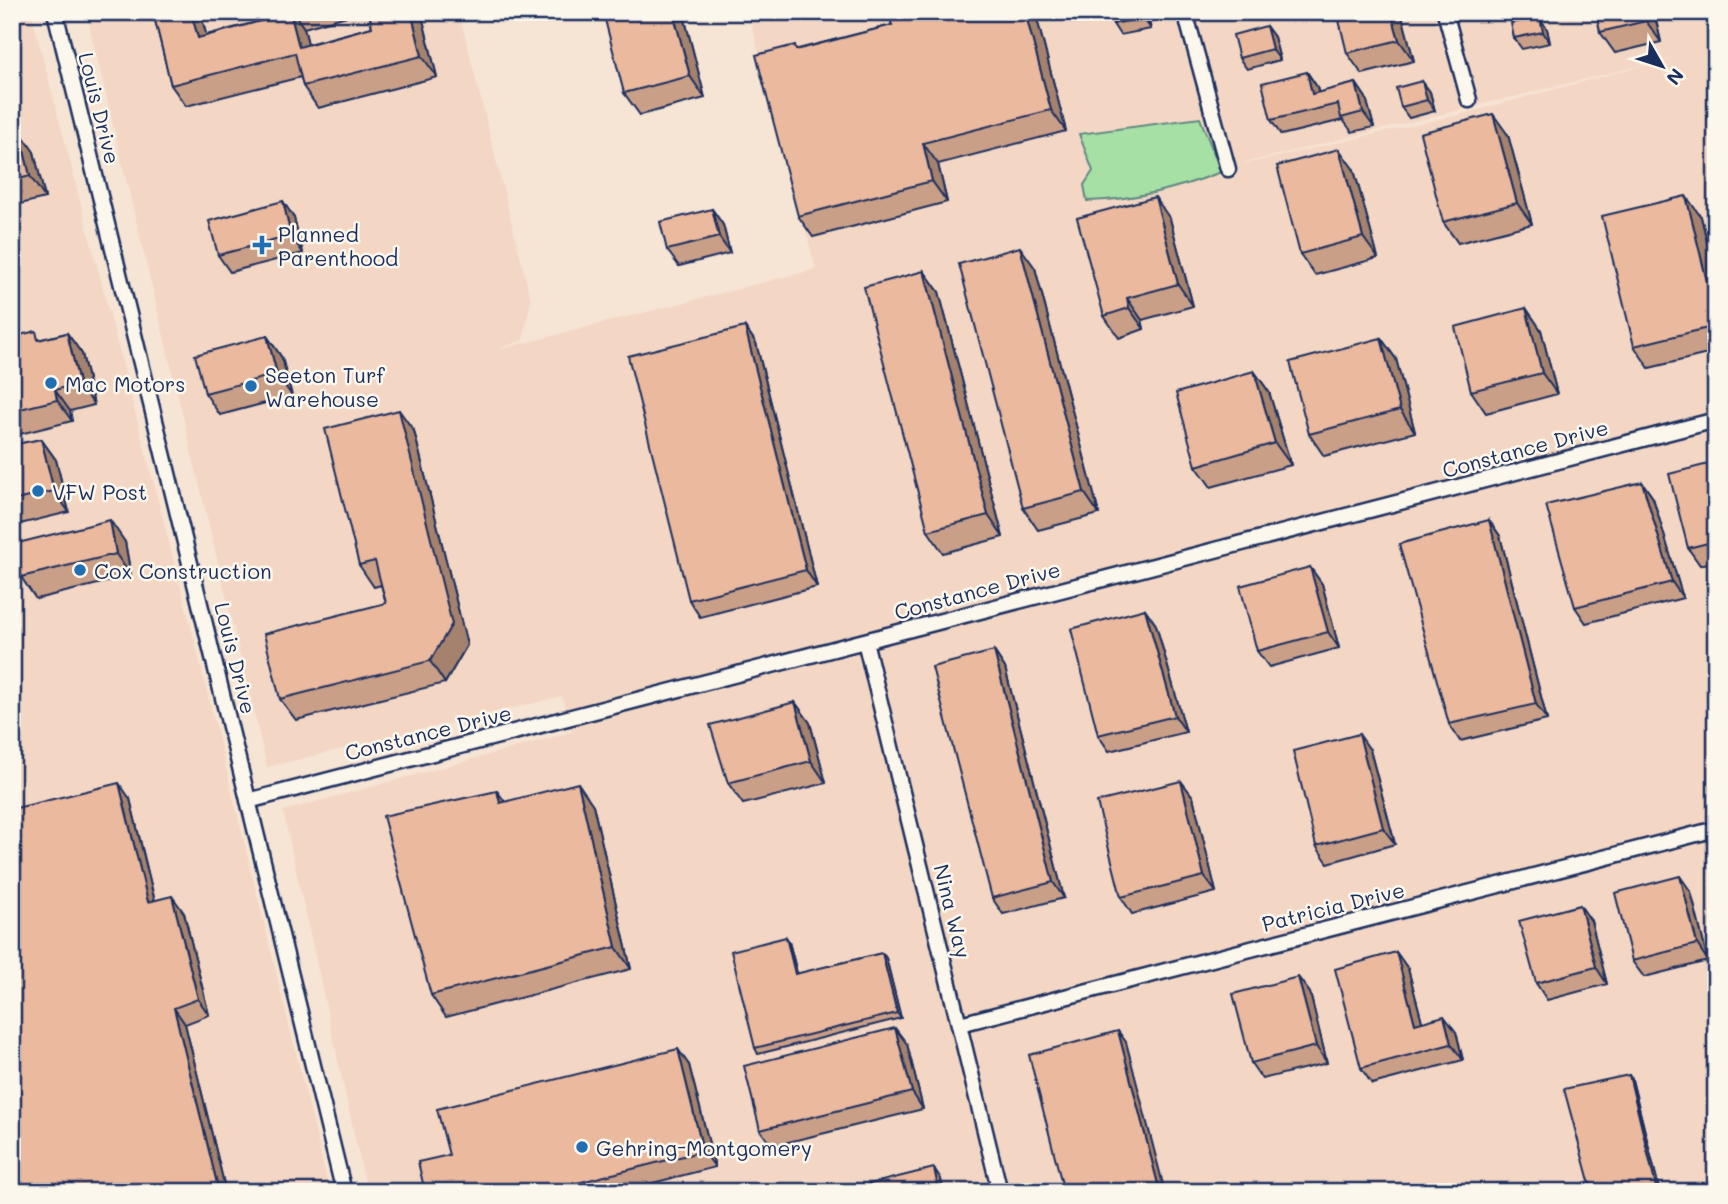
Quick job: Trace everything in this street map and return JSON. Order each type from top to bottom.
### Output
[{"type":"street","name":"Louis Drive","points":[[55,12],[344,1192]]},
{"type":"street","points":[[1185,12],[1228,169]]},
{"type":"street","points":[[1445,12],[1469,100]]},
{"type":"street","name":"Constance Drive","points":[[248,801],[1716,420]]},
{"type":"street","name":"Nina Way","points":[[865,642],[1000,1192]]},
{"type":"street","name":"Patricia Drive","points":[[960,1024],[1716,829]]},
{"type":"shaded area","points":[[12,12],[31,12],[196,646],[330,1192],[12,1192]]},
{"type":"shaded area","points":[[86,12],[459,12],[531,300],[523,340],[497,350],[816,269],[748,12],[1716,12],[1716,1192],[367,1192],[283,811],[572,732],[562,696],[267,767]],"holes":[[[1679,56],[1466,113],[1245,164]]]},
{"type":"green space","points":[[1200,118],[1221,172],[1156,192],[1087,201],[1084,185],[1093,171],[1079,134]]},
{"type":"building","points":[[153,12],[191,12],[198,38],[272,18],[271,12],[290,12],[299,47],[372,27],[369,12],[411,12],[422,56],[303,86],[295,53],[171,85]]},
{"type":"building","points":[[603,12],[673,12],[690,76],[624,93]]},
{"type":"building","points":[[888,12],[1025,12],[1051,110],[923,143],[932,181],[798,216],[756,55],[795,45],[796,50],[892,25]]},
{"type":"building","points":[[1109,12],[1142,12],[1143,18],[1113,24]]},
{"type":"building","points":[[1337,12],[1391,12],[1399,40],[1347,53]]},
{"type":"building","points":[[1596,12],[1644,12],[1646,21],[1600,32]]},
{"type":"building","points":[[1540,18],[1543,32],[1514,38],[1511,23]]},
{"type":"building","points":[[1266,26],[1272,49],[1239,58],[1233,35]]},
{"type":"building","points":[[1307,72],[1312,94],[1356,83],[1363,112],[1341,118],[1338,104],[1271,120],[1262,83]]},
{"type":"building","points":[[1422,81],[1427,100],[1401,107],[1396,88]]},
{"type":"building","points":[[1493,114],[1517,203],[1443,222],[1420,133]]},
{"type":"building","points":[[19,130],[30,176],[12,181],[12,132]]},
{"type":"building","points":[[1339,149],[1363,237],[1300,254],[1277,166]]},
{"type":"building","points":[[1686,196],[1710,294],[1716,293],[1716,326],[1634,346],[1602,216]]},
{"type":"building","points":[[1155,197],[1178,284],[1127,298],[1129,308],[1104,316],[1077,218]]},
{"type":"building","points":[[283,201],[291,236],[218,255],[209,221]]},
{"type":"building","points":[[712,209],[719,237],[667,250],[660,222]]},
{"type":"building","points":[[1020,247],[1084,492],[1023,508],[959,264]]},
{"type":"building","points":[[924,271],[988,515],[928,531],[864,287]]},
{"type":"building","points":[[1526,308],[1542,373],[1471,391],[1455,327]]},
{"type":"building","points":[[745,327],[806,570],[689,600],[628,356]]},
{"type":"building","points":[[36,331],[38,340],[67,333],[79,383],[55,390],[57,400],[12,411],[12,337]]},
{"type":"building","points":[[267,336],[277,374],[205,393],[195,355]]},
{"type":"building","points":[[1381,338],[1400,410],[1309,434],[1290,362]]},
{"type":"building","points":[[1254,371],[1275,443],[1196,466],[1176,393]]},
{"type":"building","points":[[399,410],[452,624],[430,661],[280,699],[264,634],[386,603],[375,561],[359,565],[325,429]]},
{"type":"building","points":[[41,439],[54,491],[12,501],[12,445]]},
{"type":"building","points":[[1716,462],[1716,541],[1688,548],[1669,474]]},
{"type":"building","points":[[1642,482],[1672,582],[1575,607],[1546,505]]},
{"type":"building","points":[[110,520],[116,554],[21,577],[14,544]]},
{"type":"building","points":[[1489,520],[1536,704],[1449,724],[1399,544]]},
{"type":"building","points":[[1310,567],[1328,632],[1257,651],[1240,586]]},
{"type":"building","points":[[1145,609],[1175,716],[1098,735],[1071,629]]},
{"type":"building","points":[[994,651],[1053,882],[992,898],[932,667]]},
{"type":"building","points":[[795,702],[811,761],[728,783],[710,725]]},
{"type":"building","points":[[1359,734],[1383,828],[1316,846],[1293,751]]},
{"type":"building","points":[[1181,781],[1204,876],[1121,897],[1097,802]]},
{"type":"building","points":[[119,783],[148,902],[172,896],[198,999],[174,1008],[219,1192],[12,1192],[12,809]]},
{"type":"building","points":[[578,783],[616,947],[431,995],[383,816],[497,791],[500,803]]},
{"type":"building","points":[[1680,876],[1697,944],[1632,961],[1615,893]]},
{"type":"building","points":[[1580,905],[1596,967],[1536,983],[1519,921]]},
{"type":"building","points":[[786,937],[795,974],[882,953],[897,1013],[755,1048],[731,951]]},
{"type":"building","points":[[1396,952],[1415,1024],[1444,1016],[1451,1044],[1361,1068],[1335,969]]},
{"type":"building","points":[[1298,977],[1316,1046],[1251,1063],[1233,994]]},
{"type":"building","points":[[895,1028],[912,1092],[760,1130],[744,1066]]},
{"type":"building","points":[[1118,1031],[1160,1192],[1064,1192],[1029,1055]]},
{"type":"building","name":"Gehring-Montgomery","points":[[678,1049],[703,1151],[542,1192],[425,1192],[418,1162],[449,1155],[437,1109]]},
{"type":"building","points":[[1629,1075],[1656,1187],[1636,1192],[1592,1192],[1564,1089]]},
{"type":"building","points":[[934,1168],[939,1192],[838,1192]]},
{"type":"place","name":"Planned Parenthood","points":[[262,245]]},
{"type":"place","name":"Mac Motors","points":[[51,383]]},
{"type":"place","name":"Seeton Turf Warehouse","points":[[251,386]]},
{"type":"place","name":"VFW Post","points":[[38,491]]},
{"type":"place","name":"Cox Construction","points":[[80,570]]},
{"type":"place","name":"Gehring-Montgomery","points":[[582,1147]]}]
